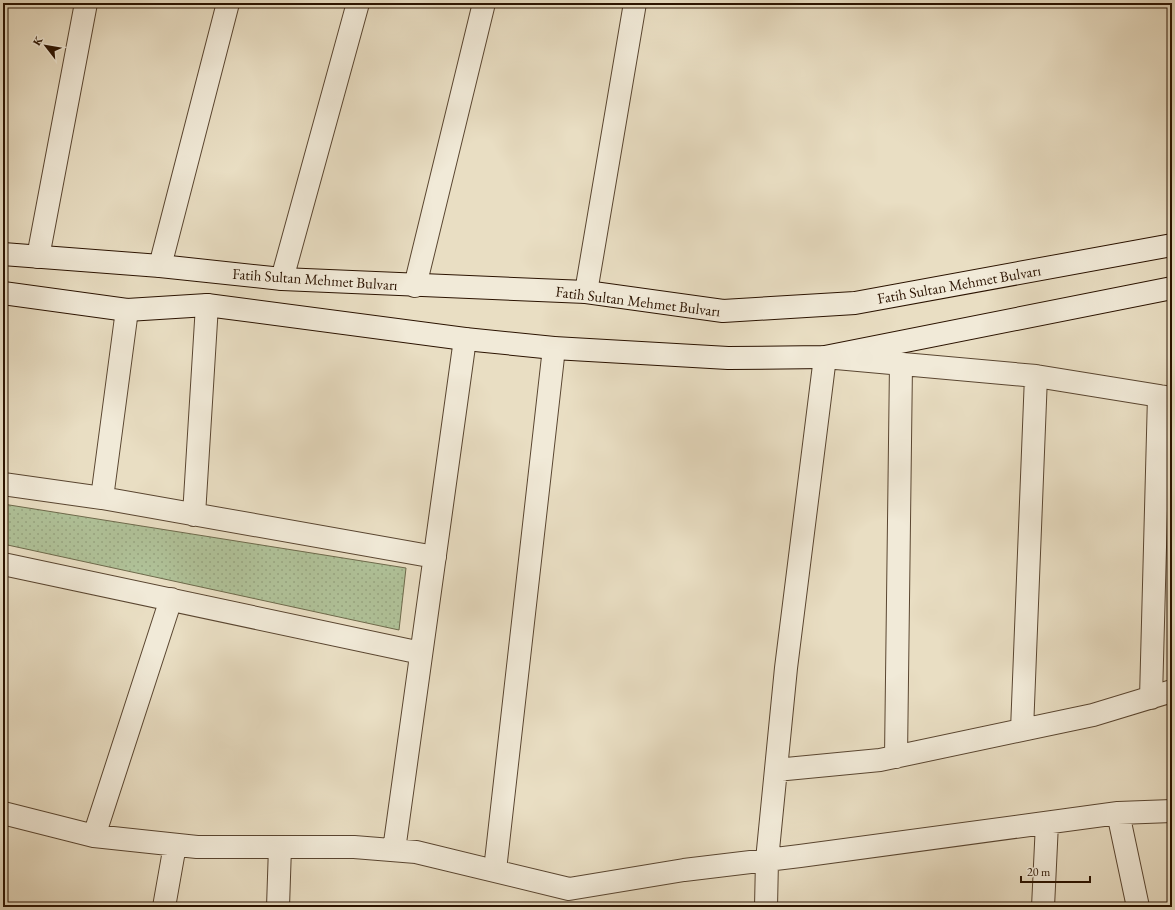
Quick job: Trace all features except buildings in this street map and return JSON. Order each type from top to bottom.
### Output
[{"type":"street","points":[[38,257],[86,3]]},
{"type":"street","points":[[160,266],[228,3]]},
{"type":"street","points":[[282,279],[358,3]]},
{"type":"street","points":[[415,286],[484,3]]},
{"type":"street","points":[[586,292],[636,3]]},
{"type":"street","name":"Fatih Sultan Mehmet Bulvarı","points":[[3,254],[160,266],[282,279],[415,286],[586,292],[723,311],[856,303],[1172,245]]},
{"type":"street","points":[[825,357],[1172,288]]},
{"type":"street","points":[[3,293],[127,310],[207,305],[465,339],[554,348],[728,358],[825,357],[1036,376],[1165,397],[1151,698]]},
{"type":"street","points":[[194,515],[207,305]]},
{"type":"street","points":[[102,498],[127,310]]},
{"type":"street","points":[[394,850],[465,339]]},
{"type":"street","points":[[495,870],[554,348]]},
{"type":"street","points":[[766,907],[767,860],[786,668],[825,357]]},
{"type":"street","points":[[896,757],[901,364]]},
{"type":"street","points":[[1022,730],[1036,376]]},
{"type":"street","points":[[3,484],[102,498],[434,557]]},
{"type":"street","points":[[3,564],[421,653]]},
{"type":"street","points":[[94,836],[171,600]]},
{"type":"street","points":[[776,770],[880,760],[896,757],[1093,715],[1172,692]]},
{"type":"street","points":[[3,813],[94,836],[197,847],[354,847],[416,852],[569,889],[684,870],[1118,813],[1172,811]]},
{"type":"street","points":[[1118,813],[1138,907]]},
{"type":"street","points":[[1043,907],[1047,823]]},
{"type":"street","points":[[164,907],[176,845]]},
{"type":"street","points":[[278,907],[280,847]]},
{"type":"green space","points":[[3,504],[406,568],[399,630],[3,544]]}]
